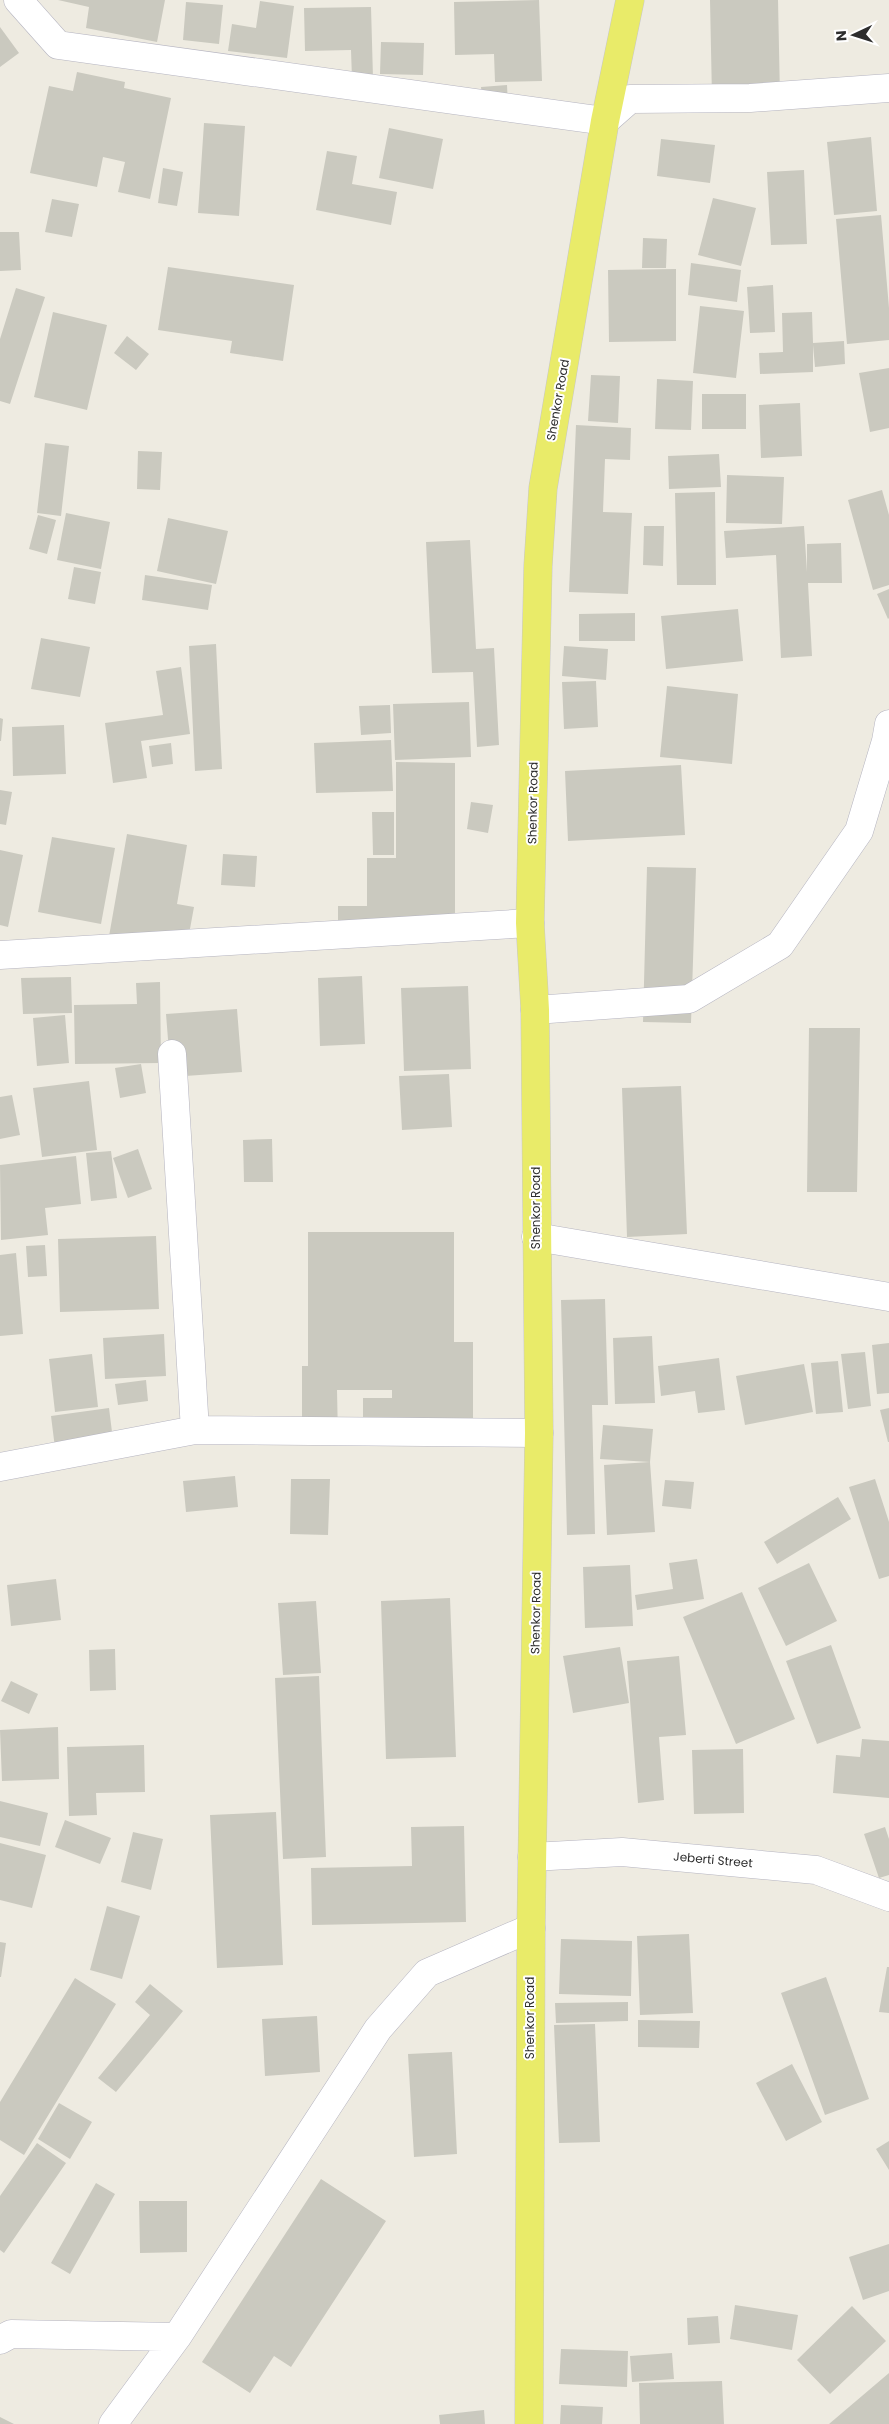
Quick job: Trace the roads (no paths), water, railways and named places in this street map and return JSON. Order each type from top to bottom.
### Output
[{"type":"main road","name":"Shenkor Road","points":[[530,2424],[531,1928],[540,1433],[536,1237],[535,1010],[530,923],[538,566],[543,488],[605,122],[630,0]]},
{"type":"street","points":[[18,0],[58,45],[605,122],[630,99],[750,98],[889,88]]},
{"type":"street","points":[[535,1010],[689,999],[780,945],[859,831],[886,741],[889,724]]},
{"type":"street","points":[[0,954],[530,923]]},
{"type":"street","points":[[172,1054],[195,1430]]},
{"type":"street","points":[[536,1237],[889,1298]]},
{"type":"street","points":[[0,1467],[195,1430],[540,1433]]},
{"type":"street","name":"Jeberti Street","points":[[532,1857],[622,1852],[816,1870],[889,1897]]},
{"type":"street","points":[[113,2424],[177,2337],[378,2029],[427,1973],[531,1928]]},
{"type":"street","points":[[4,2332],[177,2337]]}]
